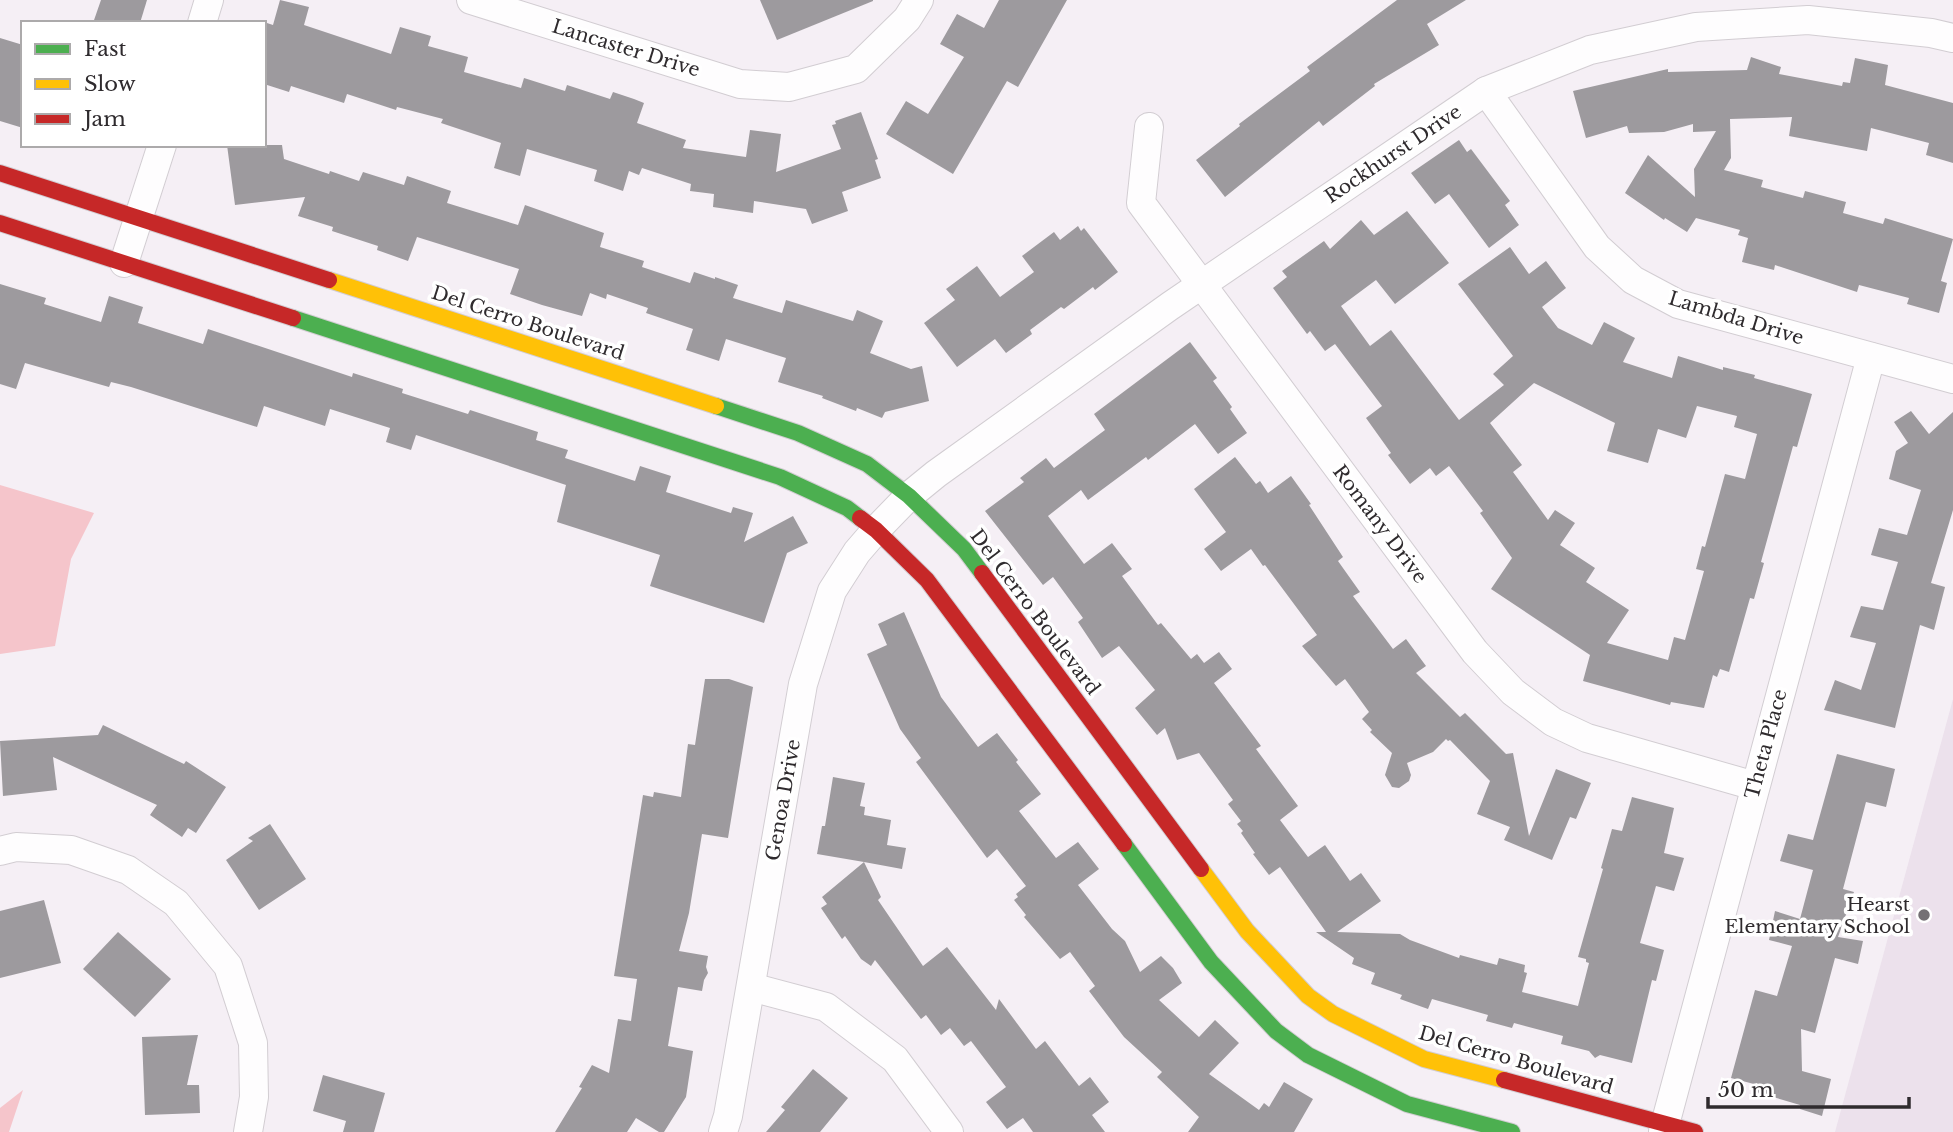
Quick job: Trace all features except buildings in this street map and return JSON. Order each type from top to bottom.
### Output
[{"type":"street","points":[[203,21],[209,0]]},
{"type":"street","name":"Lancaster Drive","points":[[471,0],[740,84],[789,87],[856,69],[907,19],[919,0]]},
{"type":"street","name":"Rockhurst Drive","points":[[909,496],[1201,284],[1486,91],[1590,50],[1696,27],[1808,20],[1931,33],[1953,38]]},
{"type":"street","name":"Lambda Drive","points":[[1486,91],[1597,247],[1633,280],[1678,304],[1953,379]]},
{"type":"street","name":"Romany Drive","points":[[1149,127],[1142,203],[1475,652],[1513,692],[1553,722],[1587,738],[1755,786]]},
{"type":"street","points":[[124,263],[161,147]]},
{"type":"street","name":"Del Cerro Boulevard","points":[[0,173],[798,433],[867,464],[909,496],[964,549],[1247,931],[1308,996],[1332,1014],[1424,1059],[1664,1128],[1695,1132]]},
{"type":"street","points":[[0,223],[780,477],[840,503],[876,530],[928,580],[1210,962],[1276,1031],[1308,1055],[1407,1104],[1512,1132]]},
{"type":"street","name":"Theta Place","points":[[1664,1128],[1871,357]]},
{"type":"street","name":"Genoa Drive","points":[[723,1132],[728,1116],[803,684],[832,591],[857,552],[909,496]]},
{"type":"street","points":[[0,851],[16,847],[71,850],[128,870],[176,903],[228,966],[253,1043],[254,1097],[247,1132]]},
{"type":"street","points":[[751,987],[826,1007],[895,1059],[949,1132]]},
{"type":"shaded area","points":[[0,485],[94,513],[71,559],[55,646],[0,654]]},
{"type":"shaded area","name":"Hearst Elementary School","points":[[1953,699],[1953,1132],[1835,1132]]},
{"type":"shaded area","points":[[23,1090],[9,1132],[0,1132],[0,1108]]},
{"type":"traffic: fast","points":[[293,318],[780,477],[847,508],[860,518]]},
{"type":"traffic: fast","points":[[716,406],[798,433],[867,464],[909,496],[964,549],[982,573]]},
{"type":"traffic: fast","points":[[1124,844],[1211,962],[1276,1031],[1308,1055],[1407,1104],[1512,1132]]},
{"type":"traffic: slow","points":[[329,280],[716,406]]},
{"type":"traffic: slow","points":[[1201,869],[1247,931],[1308,996],[1333,1014],[1424,1059],[1504,1080]]},
{"type":"traffic: jam","points":[[0,173],[329,280]]},
{"type":"traffic: jam","points":[[0,223],[293,318]]},
{"type":"traffic: jam","points":[[860,518],[927,580],[1124,844]]},
{"type":"traffic: jam","points":[[982,573],[1201,869]]},
{"type":"traffic: jam","points":[[1504,1080],[1695,1132]]},
{"type":"place","name":"Hearst Elementary School","points":[[1924,915]]}]
